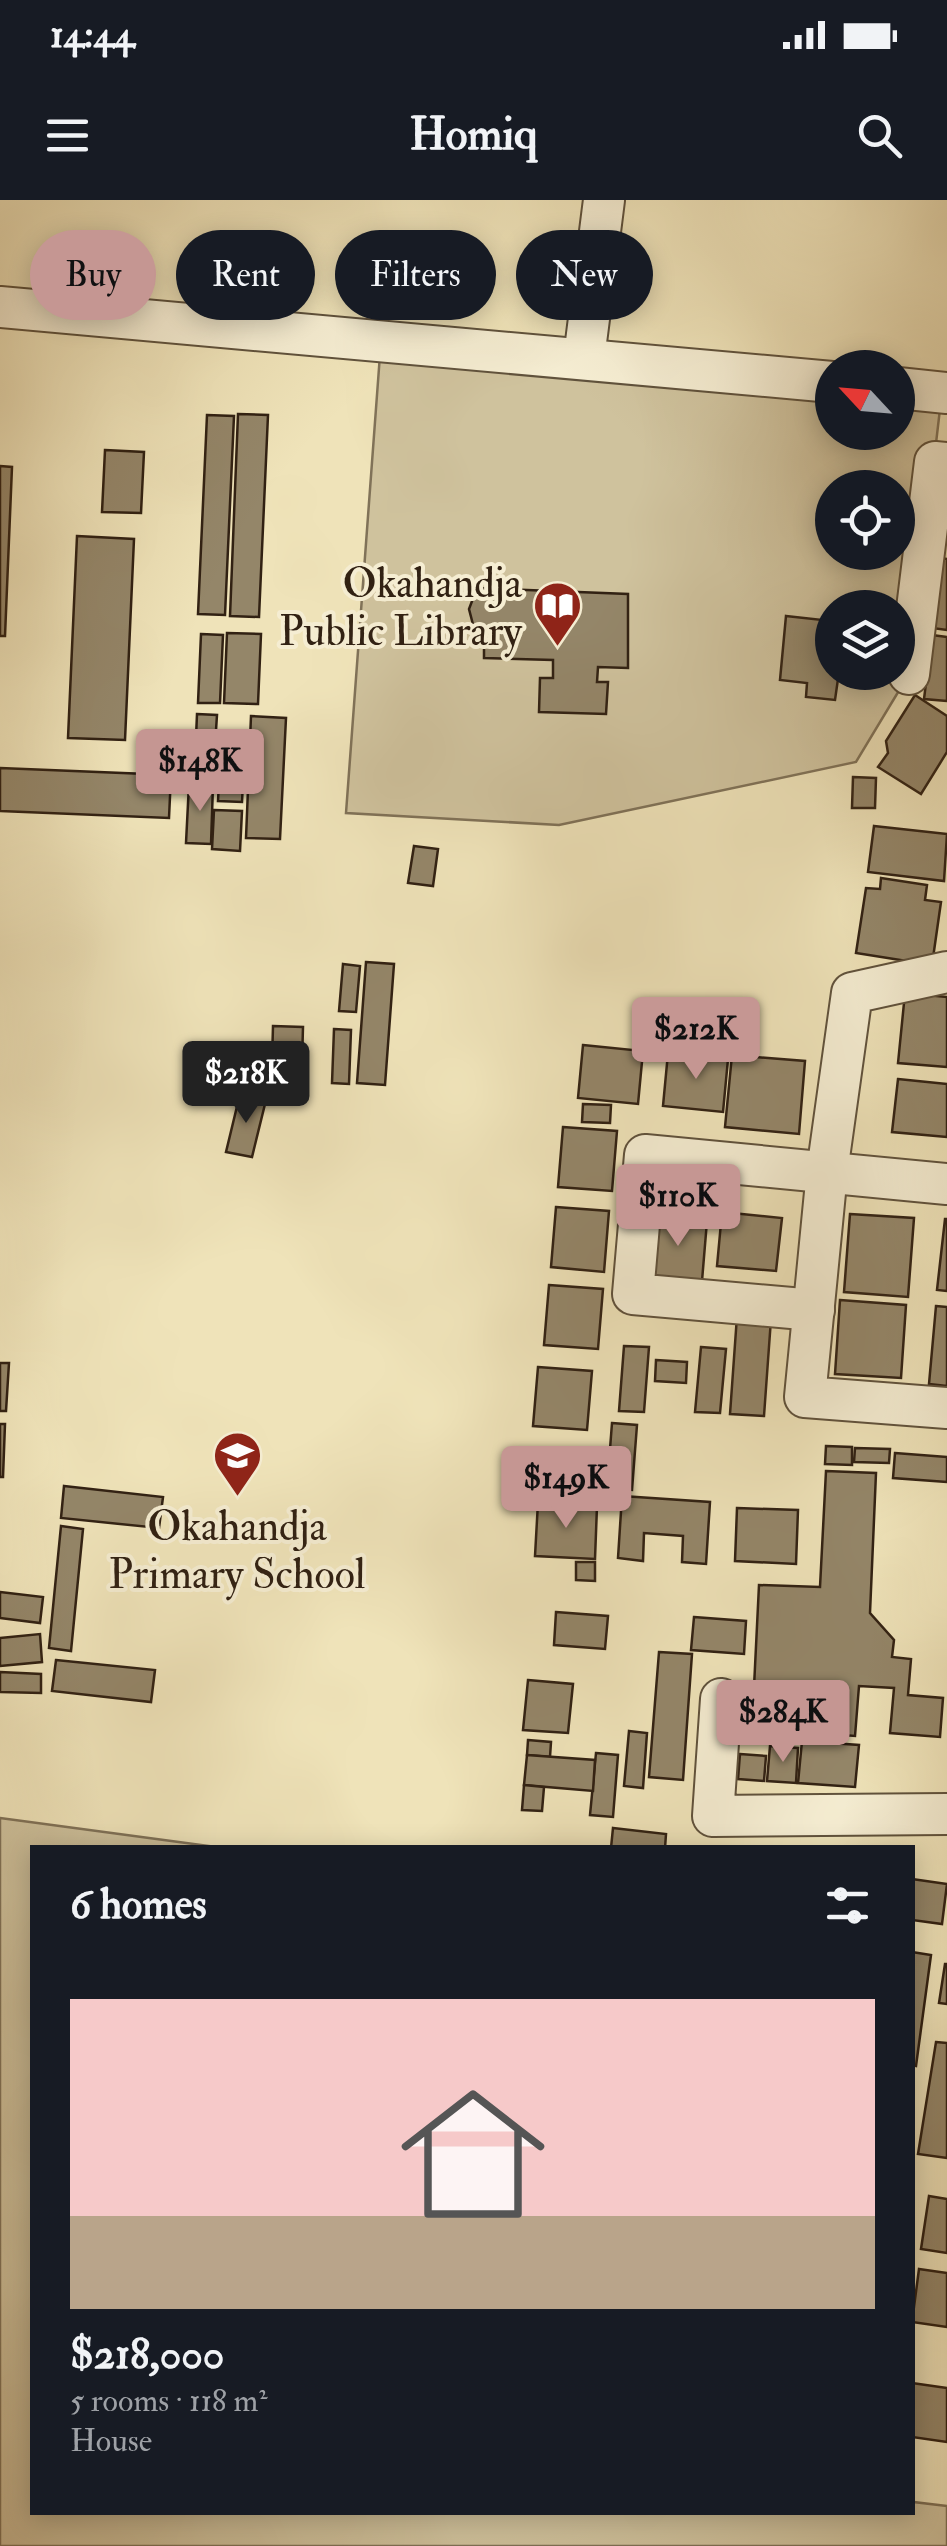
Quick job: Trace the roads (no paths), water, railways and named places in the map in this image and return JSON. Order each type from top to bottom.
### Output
[{"type":"street","points":[[584,358],[604,200]]},
{"type":"street","points":[[0,307],[815,380]]},
{"type":"street","points":[[915,390],[947,393]]},
{"type":"street","points":[[915,627],[936,462],[947,464]]},
{"type":"street","points":[[947,972],[852,993],[827,1172],[805,1396],[947,1408]]},
{"type":"street","points":[[814,1310],[633,1294],[645,1155],[947,1184]]},
{"type":"street","points":[[721,1699],[713,1816],[947,1814]]},
{"type":"place","name":"Okahandja Public Library","points":[[557,648]]},
{"type":"place","name":"Okahandja Primary School","points":[[237,1498]]}]
